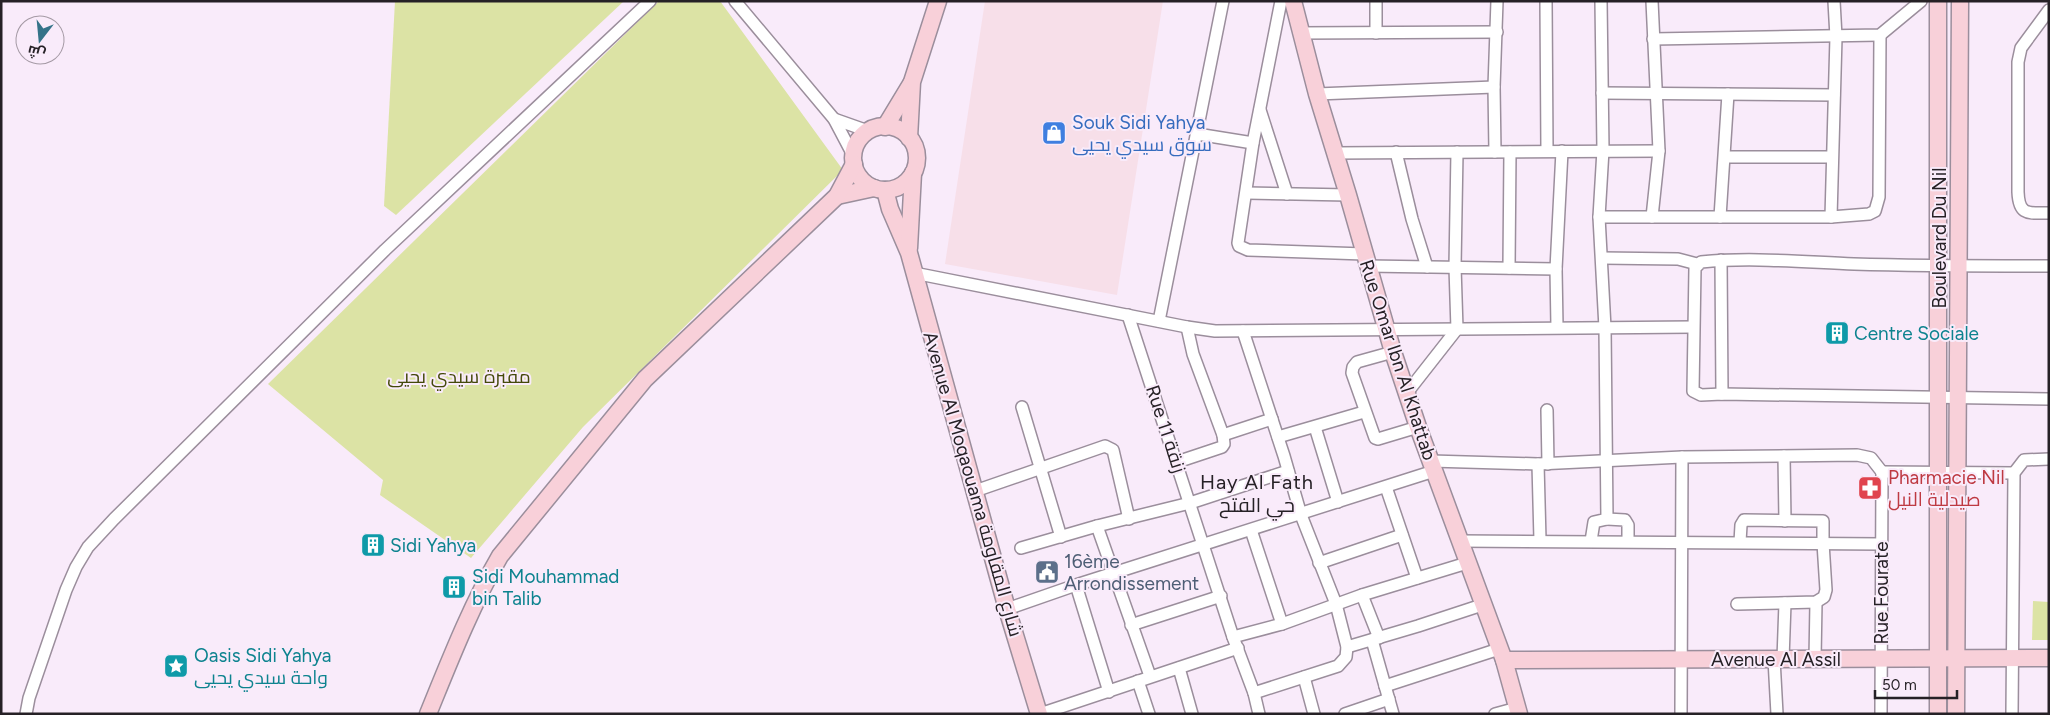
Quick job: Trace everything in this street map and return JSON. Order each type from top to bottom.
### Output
[{"type":"street","points":[[26,714],[35,681],[66,590],[76,567],[88,547],[372,263],[650,1]]},
{"type":"street","points":[[735,1],[834,119],[860,178],[880,189]]},
{"type":"street","points":[[885,127],[912,82],[938,1]]},
{"type":"street","points":[[1159,321],[1223,1]]},
{"type":"street","points":[[1281,1],[1253,143],[1238,242],[1242,249],[1427,267],[1556,269]]},
{"type":"street","name":"Rue Omar Ibn Al Khattab","points":[[1293,1],[1317,94],[1406,394],[1501,655],[1518,711]]},
{"type":"street","points":[[1376,1],[1376,33]]},
{"type":"street","points":[[1496,152],[1494,87],[1497,1]]},
{"type":"street","points":[[1546,1],[1547,151]]},
{"type":"street","points":[[1601,1],[1603,150],[1599,217],[1605,328],[1607,519]]},
{"type":"street","points":[[1652,1],[1659,152],[1652,217]]},
{"type":"street","points":[[1831,216],[1836,37],[1834,1]]},
{"type":"street","points":[[1653,39],[1880,35],[1922,1]]},
{"type":"street","points":[[1937,2],[1949,6],[1961,2]]},
{"type":"street","name":"Boulevard Du Nil","points":[[1937,2],[1939,267],[1938,714]]},
{"type":"street","name":"Boulevard Du Nil","points":[[1956,714],[1961,2]]},
{"type":"street","points":[[2049,10],[2020,48],[2018,62],[2018,205],[2030,214],[2049,214]]},
{"type":"street","points":[[1300,33],[1497,32]]},
{"type":"street","points":[[1599,217],[1831,216],[1869,214],[1875,211],[1879,198],[1880,35]]},
{"type":"street","points":[[909,138],[912,82]]},
{"type":"street","points":[[1317,94],[1494,87]]},
{"type":"street","points":[[1602,93],[1834,95]]},
{"type":"street","points":[[1720,217],[1728,94]]},
{"type":"street","points":[[1260,109],[1287,194]]},
{"type":"street","points":[[834,119],[868,131]]},
{"type":"street","points":[[428,714],[463,629],[485,582],[500,556],[645,379],[837,196],[853,159],[858,141],[868,131],[885,127],[898,130],[909,138],[917,156],[913,173],[903,184],[893,189],[880,189],[837,196]]},
{"type":"street","points":[[1197,134],[1253,143]]},
{"type":"street","points":[[1335,153],[1603,150],[1659,152]]},
{"type":"street","points":[[1557,327],[1556,269],[1562,151]]},
{"type":"street","points":[[1396,152],[1412,219],[1427,267]]},
{"type":"street","points":[[1406,394],[1457,329],[1455,267],[1457,152]]},
{"type":"street","points":[[1509,268],[1510,152]]},
{"type":"street","points":[[1725,157],[1832,157]]},
{"type":"street","name":"Avenue Al Moqaouama شارع المقاومة","points":[[909,253],[913,173]]},
{"type":"street","name":"Avenue Al Moqaouama شارع المقاومة","points":[[880,189],[909,253],[1007,610],[1039,714]]},
{"type":"street","points":[[1246,193],[1348,195]]},
{"type":"street","points":[[1602,258],[1678,259],[1697,264],[1721,260],[1939,267],[2049,266]]},
{"type":"street","points":[[1721,260],[1722,394]]},
{"type":"street","points":[[1697,264],[1695,268],[1693,327],[1693,391],[1701,395],[2049,399]]},
{"type":"street","points":[[914,273],[1215,331],[1693,327]]},
{"type":"street","name":"Rue 11 زنقة","points":[[1128,315],[1220,596],[1254,693],[1259,714]]},
{"type":"street","points":[[1177,462],[1222,447],[1224,444],[1223,435],[1193,354],[1187,327]]},
{"type":"street","points":[[1243,331],[1301,514],[1318,563],[1336,604],[1347,647],[1343,663],[1329,670],[1254,693]]},
{"type":"street","points":[[1393,352],[1357,362],[1353,367],[1352,373],[1364,412],[1375,438],[1378,439],[1418,427]]},
{"type":"street","points":[[1022,407],[1061,537]]},
{"type":"street","points":[[1540,540],[1547,410]]},
{"type":"street","points":[[1278,437],[1364,412]]},
{"type":"street","points":[[1223,435],[1272,420]]},
{"type":"street","points":[[1315,427],[1338,502]]},
{"type":"street","points":[[975,491],[1106,446],[1113,450],[1128,520]]},
{"type":"street","points":[[1007,610],[1076,585],[1205,546],[1386,487],[1432,466],[1543,464],[1682,457],[1857,455],[1871,458],[1882,472],[2014,473]]},
{"type":"street","points":[[1784,456],[1785,521]]},
{"type":"street","points":[[1681,714],[1682,457]]},
{"type":"street","points":[[2012,714],[2014,473],[2024,460],[2049,459]]},
{"type":"street","points":[[1021,548],[1097,526],[1128,520],[1190,503],[1288,471]]},
{"type":"street","name":"Rue Fourate","points":[[1881,714],[1882,472]]},
{"type":"street","points":[[1386,487],[1417,578]]},
{"type":"street","points":[[1591,541],[1594,522],[1607,519],[1625,520],[1628,525],[1628,541]]},
{"type":"street","points":[[1737,604],[1816,602],[1826,594],[1823,543],[1825,524],[1823,521],[1744,520],[1741,525],[1740,542]]},
{"type":"street","points":[[1097,526],[1150,676]]},
{"type":"street","points":[[1251,530],[1282,624]]},
{"type":"street","points":[[1318,563],[1402,535]]},
{"type":"street","points":[[1459,541],[1540,540],[1881,544]]},
{"type":"street","points":[[1039,714],[1179,668],[1282,624],[1336,604],[1467,563]]},
{"type":"street","points":[[1076,585],[1109,692]]},
{"type":"street","points":[[1362,595],[1376,639],[1385,686],[1393,714]]},
{"type":"street","points":[[1131,625],[1220,596]]},
{"type":"street","points":[[1815,659],[1816,602]]},
{"type":"street","points":[[1777,714],[1778,659],[1785,603]]},
{"type":"street","points":[[1347,647],[1482,605]]},
{"type":"street","points":[[1385,686],[1501,655]]},
{"type":"street","name":"Avenue Al Assil","points":[[1501,655],[1681,659],[2049,658]]},
{"type":"street","points":[[1179,668],[1192,714]]},
{"type":"street","points":[[1304,677],[1314,714]]},
{"type":"street","points":[[1138,681],[1149,714]]},
{"type":"street","points":[[1344,714],[1389,699]]},
{"type":"street","points":[[1496,714],[1518,711]]},
{"type":"shaded area","name":"Souk Sidi Yahya سوق سيدي يحيى","points":[[985,1],[1163,1],[1117,295],[945,264]]},
{"type":"green space","points":[[395,1],[624,1],[396,215],[384,206]]},
{"type":"green space","name":"مقبرة سيدي يحيى","points":[[659,1],[720,1],[843,170],[583,427],[471,558],[380,495],[383,480],[268,384]]},
{"type":"green space","points":[[2033,601],[2049,602],[2049,640],[2032,640]]},
{"type":"place","name":"Souk Sidi Yahya سوق سيدي يحيى","points":[[1054,133]]},
{"type":"place","name":"Centre Sociale","points":[[1837,333]]},
{"type":"place","name":"Pharmacie Nil صيدلية النيل","points":[[1870,488]]},
{"type":"place","name":"Sidi Yahya","points":[[373,545]]},
{"type":"place","name":"16ème Arrondissement","points":[[1047,572]]},
{"type":"place","name":"Sidi Mouhammad bin Talib","points":[[454,587]]},
{"type":"place","name":"Oasis Sidi Yahya واحة سيدي يحيى","points":[[176,666]]},
{"type":"district","name":"Hay Al Fath حي الفتح","points":[[1257,494]]}]
